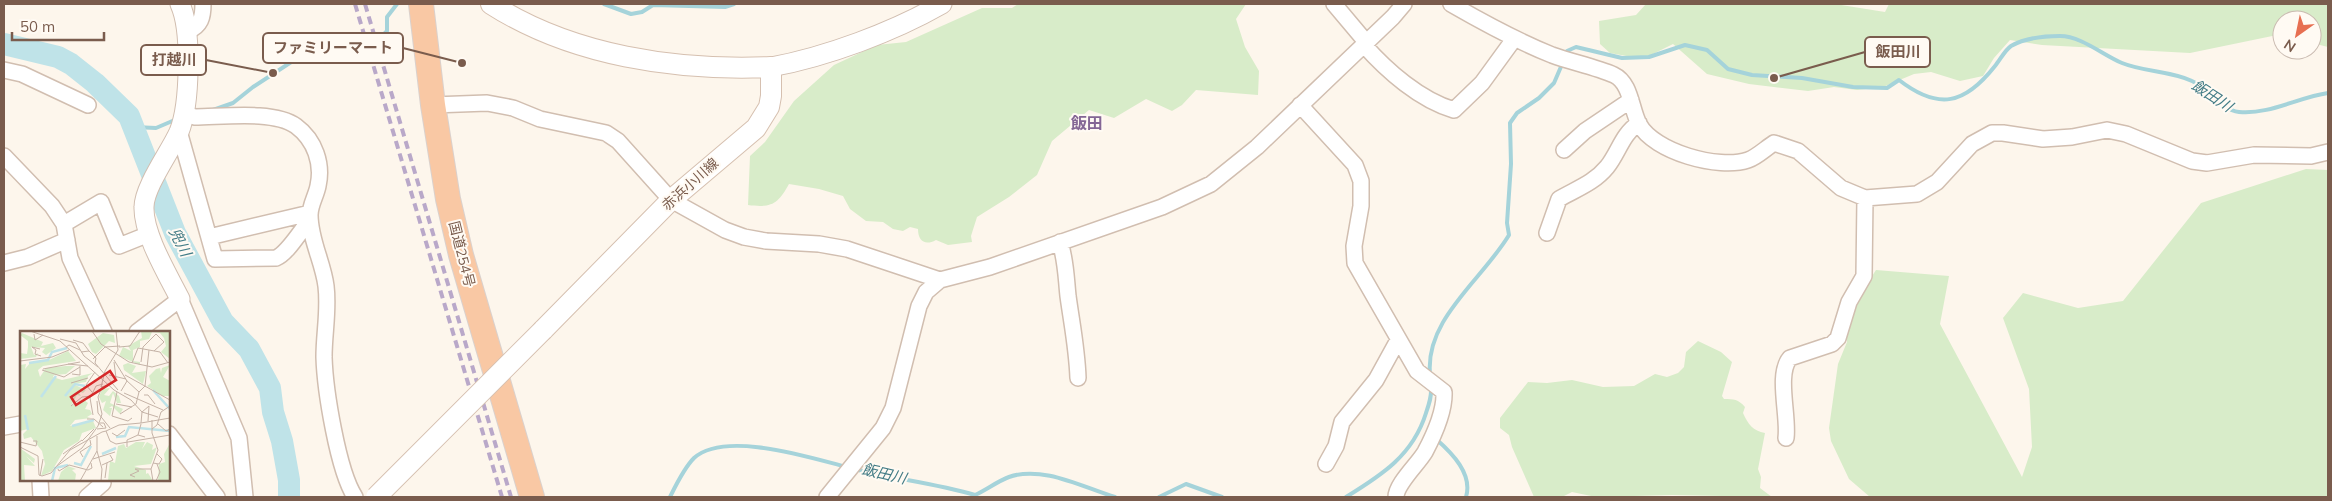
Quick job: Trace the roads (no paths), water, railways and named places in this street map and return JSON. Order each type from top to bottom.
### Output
[{"type":"highway","name":"国道254号","points":[[421,4],[433,105],[448,199],[461,255],[532,497]]},
{"type":"main road","points":[[491,4],[538,29],[631,58],[724,69],[771,67]]},
{"type":"main road","name":"赤浜小川線","points":[[376,497],[671,200],[756,128],[764,117],[772,96],[771,67]]},
{"type":"street","points":[[180,4],[188,31],[178,130],[148,191],[144,208],[149,234],[180,299],[239,438],[245,497]]},
{"type":"street","points":[[188,31],[196,28],[201,22],[203,4]]},
{"type":"street","points":[[771,67],[798,62],[894,28],[942,4]]},
{"type":"street","points":[[1334,4],[1378,61],[1415,90],[1444,107],[1454,110],[1482,84],[1514,39]]},
{"type":"street","points":[[827,497],[859,460],[883,428],[893,408],[919,306],[926,292],[940,280],[990,267],[1162,207],[1211,184],[1257,147],[1404,4]]},
{"type":"street","points":[[1451,4],[1514,39],[1553,55],[1614,75],[1623,81],[1639,123],[1648,137],[1666,149],[1717,162],[1750,160],[1774,143],[1798,151],[1841,188],[1865,198],[1917,194],[1937,182],[1972,144],[1992,133],[2003,132],[2043,139],[2072,138],[2088,132],[2107,130],[2126,134],[2192,161],[2207,163],[2254,155],[2311,156],[2328,152]]},
{"type":"street","points":[[4,70],[22,74],[88,105]]},
{"type":"street","points":[[1564,150],[1585,131],[1631,100]]},
{"type":"street","points":[[433,105],[487,103],[513,108],[540,119],[606,133],[618,141],[671,200],[691,213],[744,237],[766,241],[820,244],[847,249],[940,280]]},
{"type":"street","points":[[1300,106],[1355,165],[1361,181],[1361,206],[1354,246],[1355,263],[1398,340],[1418,371],[1444,392],[1436,430],[1425,452],[1402,482],[1396,497]]},
{"type":"street","points":[[195,117],[268,117],[281,119],[296,126],[313,145],[320,164],[318,186],[310,216],[285,254],[276,258],[215,259],[178,130],[195,117]]},
{"type":"street","points":[[1548,232],[1559,199],[1592,182],[1611,162],[1624,136],[1639,123]]},
{"type":"street","points":[[4,156],[52,206],[64,224],[70,258],[104,331]]},
{"type":"street","points":[[1786,438],[1788,424],[1783,377],[1786,361],[1832,344],[1838,338],[1849,302],[1864,276],[1865,198]]},
{"type":"street","points":[[64,224],[101,202],[119,246],[149,234]]},
{"type":"street","points":[[209,237],[310,216]]},
{"type":"street","points":[[310,216],[326,286],[328,312],[324,357],[328,402],[348,483],[355,497]]},
{"type":"street","points":[[4,262],[28,256],[67,240]]},
{"type":"street","points":[[1060,242],[1066,264],[1068,293],[1076,338],[1078,378]]},
{"type":"street","points":[[138,331],[180,299]]},
{"type":"street","points":[[1326,464],[1336,446],[1342,422],[1376,380],[1398,340]]},
{"type":"street","points":[[4,427],[20,424]]},
{"type":"street","points":[[170,435],[217,497]]},
{"type":"street","points":[[40,481],[41,497]]},
{"type":"street","points":[[88,497],[103,483],[101,481]]},
{"type":"waterway","points":[[213,110],[233,103],[253,87],[328,38],[338,34],[384,34],[387,31],[387,17],[397,4]]},
{"type":"waterway","points":[[604,4],[631,14],[642,12],[653,5],[725,7],[734,4]]},
{"type":"waterway","name":"飯田川","points":[[1566,56],[1567,51],[1576,47],[1622,58],[1649,57],[1685,45],[1707,50],[1728,69],[1752,75],[1802,78],[1853,87],[1887,88],[1899,80],[1913,90],[1927,96],[1951,99],[1973,89],[1984,79],[2011,46],[2035,38],[2060,36],[2084,42],[2115,60],[2130,66],[2175,75],[2192,81],[2226,107],[2239,112],[2261,111],[2328,93]]},
{"type":"waterway","name":"兜川","points":[[4,44],[58,57],[71,64],[95,83],[129,116],[175,233],[223,322],[249,349],[270,388],[273,412],[282,441],[289,480],[289,497]]},
{"type":"waterway","name":"飯田川","points":[[1430,374],[1431,354],[1436,335],[1458,301],[1498,252],[1509,235],[1507,223],[1511,164],[1510,123],[1517,113],[1539,98],[1554,83],[1563,62]]},
{"type":"waterway","points":[[134,127],[156,128],[177,119]]},
{"type":"waterway","name":"飯田川","points":[[1346,497],[1384,472],[1413,441],[1426,413],[1430,400],[1431,386]]},
{"type":"waterway","points":[[1436,439],[1454,457],[1464,472],[1467,480],[1466,497]]},
{"type":"waterway","name":"飯田川","points":[[670,497],[694,458],[708,450],[726,446],[769,449],[847,467]]},
{"type":"waterway","name":"飯田川","points":[[854,469],[945,487],[975,495],[1009,477],[1022,474],[1036,474],[1063,479],[1115,497]]},
{"type":"waterway","name":"飯田川","points":[[1159,497],[1186,484],[1222,497]]},
{"type":"railway","points":[[355,4],[502,497]]},
{"type":"railway","points":[[365,4],[511,497]]},
{"type":"place","name":"ファミリーマート","points":[[462,63]]},
{"type":"place","name":"打越川","points":[[273,73]]},
{"type":"place","name":"飯田川","points":[[1774,78]]},
{"type":"district","name":"飯田","points":[[1087,123]]}]
